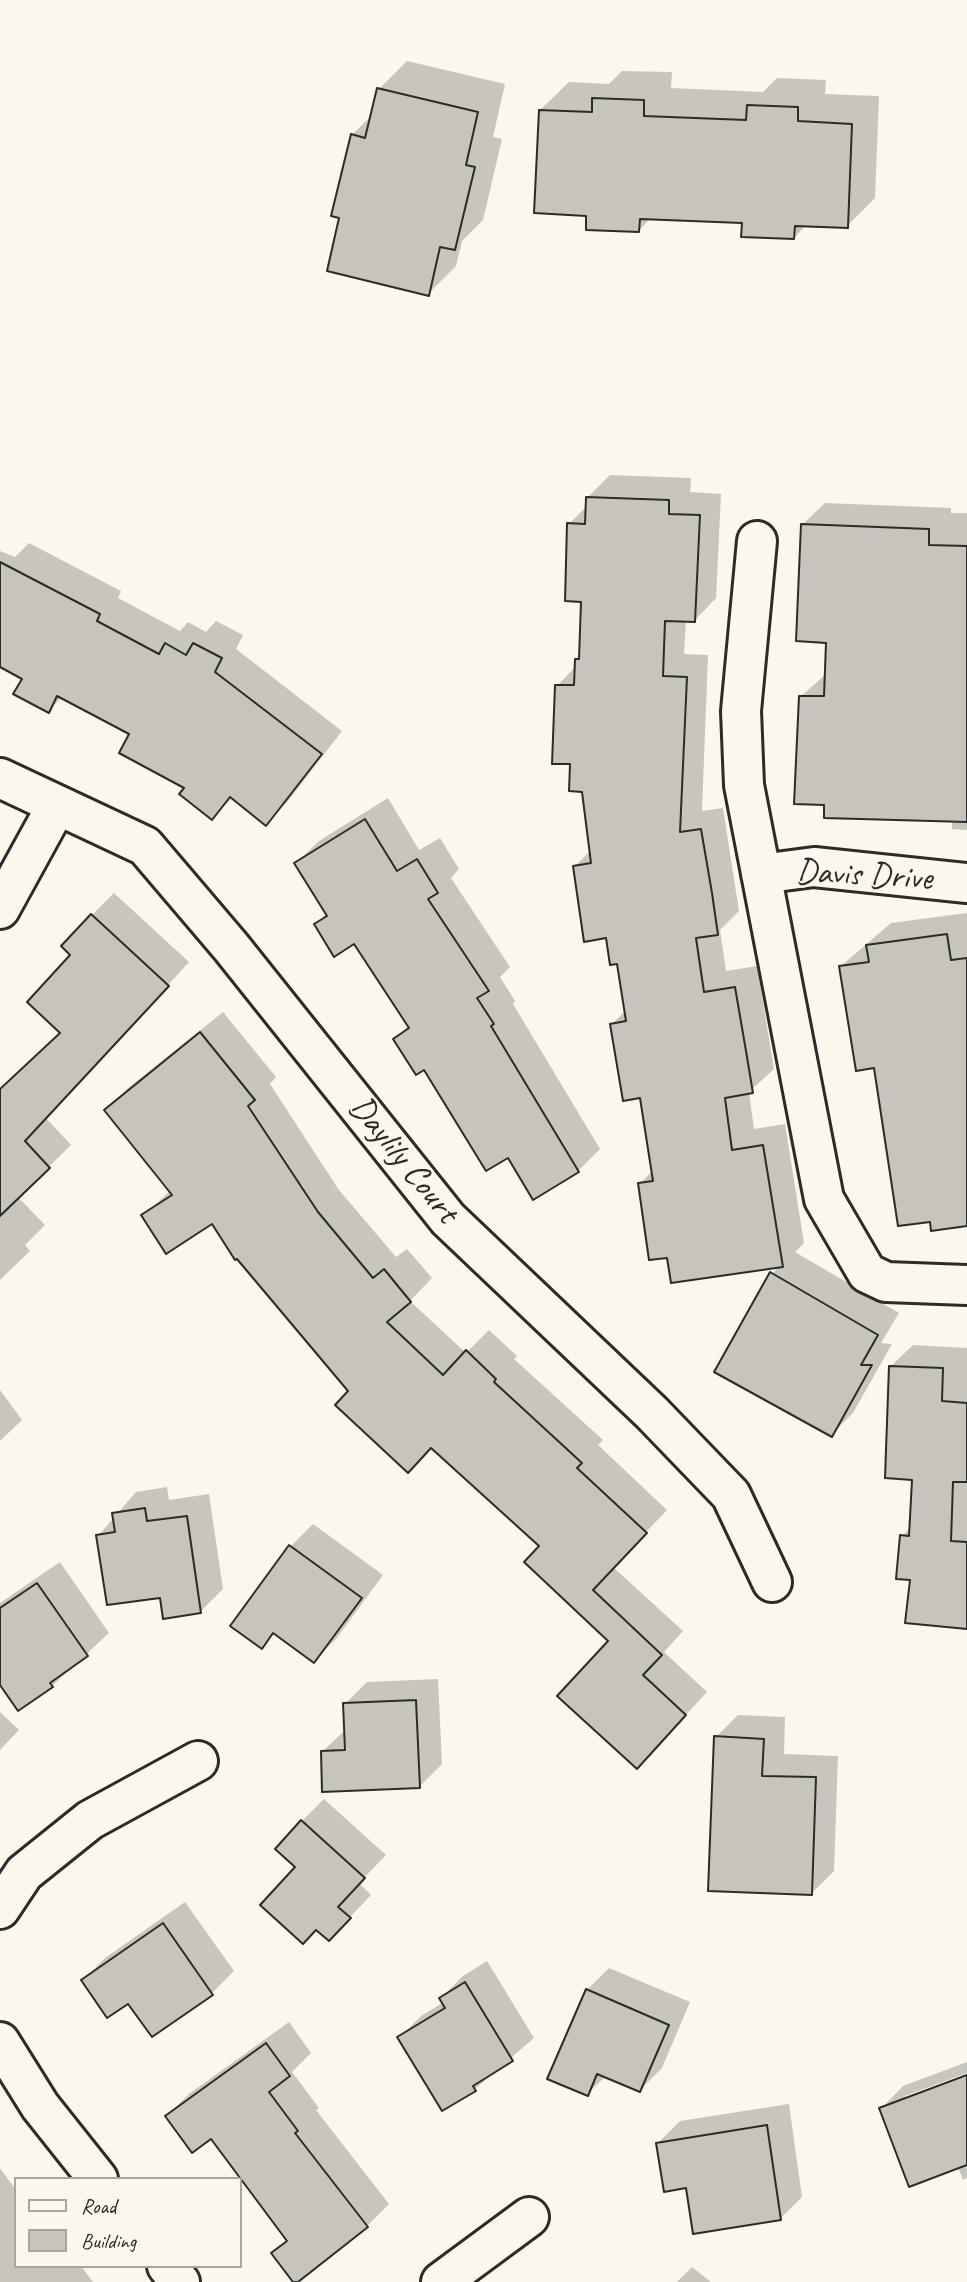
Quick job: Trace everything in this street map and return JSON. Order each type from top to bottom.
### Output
[{"type":"street","points":[[757,541],[741,711],[744,785],[824,1199],[867,1273],[886,1282],[967,1285]]},
{"type":"street","name":"Daylily Court","points":[[0,778],[145,846],[231,947],[448,1219],[652,1413],[730,1495],[772,1582]]},
{"type":"street","points":[[0,909],[57,805]]},
{"type":"street","name":"Davis Drive","points":[[761,874],[814,867],[967,883]]},
{"type":"street","points":[[0,1909],[24,1873],[90,1820],[198,1760]]},
{"type":"street","points":[[0,2042],[40,2106],[96,2177]]},
{"type":"street","points":[[441,2282],[529,2217]]},
{"type":"street","points":[[169,2268],[180,2282]]},
{"type":"building","points":[[377,88],[478,112],[466,165],[475,167],[455,250],[440,247],[429,296],[327,271],[339,218],[331,216],[351,134],[365,138]]},
{"type":"building","points":[[592,98],[644,100],[644,116],[746,120],[747,105],[798,107],[798,121],[852,124],[848,228],[795,226],[794,239],[741,237],[742,223],[640,219],[639,232],[586,230],[586,216],[534,213],[539,110],[592,112]]},
{"type":"building","points":[[586,497],[669,500],[669,514],[700,515],[695,622],[665,621],[663,676],[687,677],[680,832],[701,829],[718,935],[696,938],[704,992],[735,987],[753,1093],[725,1098],[732,1150],[763,1145],[783,1267],[671,1283],[667,1258],[649,1260],[638,1183],[653,1181],[640,1098],[623,1101],[610,1024],[626,1021],[617,964],[610,965],[606,938],[584,942],[573,866],[591,863],[582,792],[569,791],[570,764],[552,764],[555,685],[574,685],[575,659],[579,659],[581,602],[565,601],[567,523],[585,524]]},
{"type":"building","points":[[801,524],[929,529],[929,545],[967,546],[967,822],[824,818],[824,805],[794,804],[799,696],[824,696],[826,643],[796,641]]},
{"type":"building","points":[[0,562],[100,614],[97,621],[159,654],[165,643],[186,655],[193,643],[222,658],[215,672],[322,754],[266,826],[230,797],[212,820],[179,794],[184,788],[119,753],[129,734],[57,696],[49,713],[13,694],[22,679],[0,667]]},
{"type":"building","points":[[365,819],[397,871],[417,859],[438,893],[428,899],[489,991],[477,998],[494,1024],[491,1026],[579,1172],[533,1200],[508,1158],[486,1171],[424,1070],[416,1075],[393,1039],[409,1028],[354,944],[334,957],[314,924],[327,916],[294,863]]},
{"type":"building","points":[[91,914],[169,986],[25,1141],[50,1168],[0,1216],[0,1089],[60,1033],[27,1002],[70,955],[61,946]]},
{"type":"building","points":[[947,934],[951,960],[967,958],[967,1226],[931,1231],[930,1222],[898,1226],[874,1068],[856,1071],[839,966],[869,962],[866,945]]},
{"type":"building","points":[[200,1032],[255,1100],[248,1106],[318,1212],[373,1278],[384,1269],[411,1302],[387,1322],[443,1375],[466,1350],[496,1379],[494,1382],[582,1463],[577,1468],[647,1533],[593,1590],[662,1655],[643,1675],[686,1715],[637,1769],[557,1696],[608,1641],[524,1562],[539,1546],[431,1448],[408,1473],[335,1405],[348,1391],[237,1259],[235,1260],[212,1224],[166,1254],[141,1215],[172,1195],[104,1110]]},
{"type":"building","points":[[770,1272],[878,1335],[861,1365],[872,1365],[832,1437],[714,1372]]},
{"type":"building","points":[[889,1366],[943,1368],[942,1401],[967,1403],[967,1482],[953,1482],[951,1541],[967,1542],[967,1629],[905,1623],[910,1580],[896,1579],[900,1535],[909,1536],[912,1480],[885,1478]]},
{"type":"building","points":[[145,1508],[147,1521],[187,1516],[201,1613],[163,1619],[160,1598],[107,1605],[96,1535],[115,1532],[112,1513]]},
{"type":"building","points":[[289,1545],[362,1598],[314,1663],[273,1633],[262,1649],[230,1626]]},
{"type":"building","points":[[37,1583],[88,1656],[50,1683],[53,1687],[18,1711],[0,1685],[0,1608]]},
{"type":"building","points":[[416,1700],[420,1788],[322,1792],[321,1751],[345,1750],[343,1703]]},
{"type":"building","points":[[714,1736],[764,1739],[762,1776],[816,1777],[812,1895],[708,1891]]},
{"type":"building","points":[[301,1820],[365,1878],[338,1907],[351,1918],[329,1941],[316,1930],[303,1944],[260,1905],[295,1867],[275,1849]]},
{"type":"building","points":[[163,1923],[213,1995],[152,2037],[128,2004],[107,2018],[81,1980]]},
{"type":"building","points":[[465,1982],[513,2061],[473,2086],[476,2091],[442,2111],[397,2037],[445,2008],[439,1998]]},
{"type":"building","points":[[586,1989],[669,2025],[640,2092],[597,2074],[588,2096],[547,2079]]},
{"type":"building","points":[[266,2043],[290,2076],[269,2092],[298,2131],[295,2133],[368,2227],[298,2282],[293,2282],[271,2253],[287,2241],[242,2177],[211,2139],[192,2153],[165,2116]]},
{"type":"building","points":[[967,2075],[967,2165],[909,2187],[879,2108]]},
{"type":"building","points":[[767,2125],[781,2220],[693,2234],[686,2188],[664,2192],[656,2143]]}]
